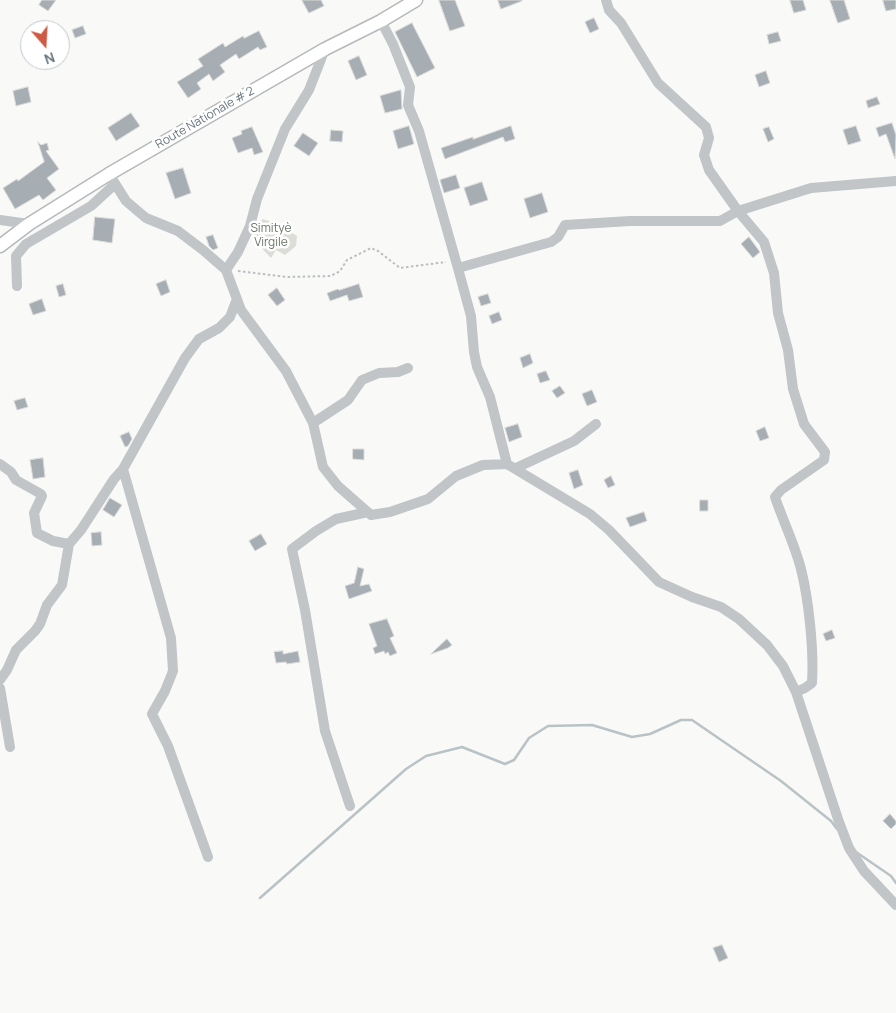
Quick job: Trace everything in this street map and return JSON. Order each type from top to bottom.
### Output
[{"type":"main road","name":"Route Nationale # 2","points":[[0,246],[29,224],[112,179],[325,49],[381,21],[416,0]]},
{"type":"street","points":[[606,0],[609,10],[621,23],[658,83],[706,127],[709,138],[704,155],[709,170],[738,211],[764,242],[774,274],[778,313],[788,350],[792,389],[804,424],[825,452],[824,460],[774,497],[801,569],[808,617],[813,666],[812,683],[796,692]]},
{"type":"street","points":[[381,21],[393,44],[410,87],[408,105],[420,131],[436,195],[471,316],[477,367],[490,398],[511,466],[590,514],[609,530],[659,582],[692,598],[721,607],[739,619],[766,645],[783,666],[796,692],[849,848],[864,871],[896,904]]},
{"type":"street","points":[[226,270],[238,252],[250,226],[257,200],[285,129],[309,90],[325,49]]},
{"type":"street","points":[[18,286],[16,256],[26,244],[91,206],[112,179],[126,201],[146,218],[178,231],[226,270],[241,310],[286,371],[313,423],[323,467],[338,486],[371,515],[390,512],[428,498],[456,476],[483,465],[511,466],[574,441],[596,424]]},
{"type":"street","points":[[458,270],[551,242],[558,237],[565,225],[630,221],[720,221],[738,211],[811,188],[896,181]]},
{"type":"street","points":[[0,220],[29,224]]},
{"type":"street","points":[[0,680],[16,650],[35,632],[48,605],[62,585],[69,544],[81,530],[114,479],[123,469],[185,358],[199,339],[219,328],[230,317],[237,299]]},
{"type":"street","points":[[313,423],[348,400],[362,380],[379,373],[398,372],[408,368]]},
{"type":"street","points":[[0,464],[11,472],[16,480],[41,494],[42,496],[34,513],[37,533],[53,541],[69,544]]},
{"type":"street","points":[[123,469],[171,638],[174,671],[152,714],[168,746],[208,857]]},
{"type":"street","points":[[350,806],[325,731],[305,610],[292,549],[336,519],[368,512]]},
{"type":"street","points":[[0,688],[10,748]]},
{"type":"path","points":[[226,270],[286,278],[331,276],[340,271],[347,260],[371,248],[378,251],[400,268],[448,262],[458,270]]},
{"type":"green space","name":"Simityè Virgile","points":[[262,219],[277,223],[297,236],[296,246],[285,255],[276,250],[271,258],[253,239]]},
{"type":"building","points":[[42,0],[56,0],[48,11],[39,5]]},
{"type":"building","points":[[302,0],[321,0],[324,6],[309,13]]},
{"type":"building","points":[[439,0],[455,0],[465,26],[450,31]]},
{"type":"building","points":[[498,0],[522,0],[522,1],[501,9]]},
{"type":"building","points":[[790,0],[803,0],[806,10],[794,13]]},
{"type":"building","points":[[830,0],[844,0],[850,19],[838,23]]},
{"type":"building","points":[[883,0],[896,0],[896,9],[886,11]]},
{"type":"building","points":[[594,18],[599,29],[590,33],[585,22]]},
{"type":"building","points":[[412,23],[435,68],[417,77],[395,32]]},
{"type":"building","points":[[83,26],[86,34],[75,38],[72,30]]},
{"type":"building","points":[[259,31],[267,47],[260,50],[258,47],[239,59],[236,54],[220,65],[225,72],[213,81],[209,74],[197,83],[201,89],[188,98],[177,82],[203,66],[198,59],[223,43],[225,47],[243,36],[244,38]]},
{"type":"building","points":[[778,32],[781,41],[769,44],[767,35]]},
{"type":"building","points":[[359,56],[367,75],[356,80],[348,61]]},
{"type":"building","points":[[766,71],[770,83],[759,87],[755,75]]},
{"type":"building","points":[[28,87],[31,102],[16,106],[13,91]]},
{"type":"building","points":[[401,90],[402,109],[385,113],[380,96]]},
{"type":"building","points":[[877,97],[880,104],[868,108],[866,101]]},
{"type":"building","points":[[131,113],[140,126],[116,141],[108,128]]},
{"type":"building","points":[[892,123],[896,135],[895,159],[886,134],[879,137],[876,128]]},
{"type":"building","points":[[409,126],[414,144],[398,149],[393,131]]},
{"type":"building","points":[[511,126],[515,139],[505,142],[503,137],[445,159],[441,148]]},
{"type":"building","points":[[856,126],[861,141],[848,145],[843,130]]},
{"type":"building","points":[[252,127],[263,152],[254,155],[252,148],[238,153],[232,138],[242,134],[241,131]]},
{"type":"building","points":[[769,127],[774,139],[768,142],[763,129]]},
{"type":"building","points":[[331,130],[343,131],[342,142],[330,141]]},
{"type":"building","points":[[303,133],[318,143],[309,156],[294,146]]},
{"type":"building","points":[[38,142],[41,145],[47,143],[49,150],[46,151],[59,169],[47,178],[56,190],[43,200],[39,195],[15,209],[3,188],[17,179],[18,181],[44,162]]},
{"type":"building","points":[[183,168],[191,193],[175,199],[166,173]]},
{"type":"building","points":[[456,175],[460,188],[444,193],[440,180]]},
{"type":"building","points":[[482,182],[488,200],[470,206],[464,188]]},
{"type":"building","points":[[542,193],[548,212],[530,218],[524,199]]},
{"type":"building","points":[[95,217],[115,219],[112,243],[93,240]]},
{"type":"building","points":[[213,235],[218,248],[213,250],[209,246],[206,237]]},
{"type":"building","points":[[749,237],[760,252],[753,258],[741,244]]},
{"type":"building","points":[[166,280],[170,292],[161,296],[156,284]]},
{"type":"building","points":[[63,284],[66,295],[59,297],[56,286]]},
{"type":"building","points":[[359,284],[363,297],[349,301],[347,295],[330,301],[327,293]]},
{"type":"building","points":[[277,288],[285,300],[277,306],[268,295]]},
{"type":"building","points":[[488,294],[491,303],[481,306],[478,297]]},
{"type":"building","points":[[42,299],[46,311],[33,315],[29,304]]},
{"type":"building","points":[[499,312],[502,320],[492,324],[489,316]]},
{"type":"building","points":[[530,354],[533,363],[523,368],[520,358]]},
{"type":"building","points":[[546,371],[550,380],[540,383],[537,374]]},
{"type":"building","points":[[560,386],[565,393],[557,398],[552,391]]},
{"type":"building","points":[[592,390],[597,402],[587,406],[582,394]]},
{"type":"building","points":[[25,398],[28,407],[17,410],[14,401]]},
{"type":"building","points":[[518,424],[522,437],[509,442],[505,428]]},
{"type":"building","points":[[765,427],[769,438],[760,441],[756,431]]},
{"type":"building","points":[[129,432],[132,439],[128,446],[125,447],[120,436]]},
{"type":"building","points":[[353,449],[364,449],[364,460],[353,459]]},
{"type":"building","points":[[43,458],[45,477],[33,479],[30,460]]},
{"type":"building","points":[[578,470],[583,485],[574,489],[569,473]]},
{"type":"building","points":[[611,476],[615,485],[608,488],[604,480]]},
{"type":"building","points":[[110,498],[122,505],[114,517],[103,510]]},
{"type":"building","points":[[700,500],[708,500],[708,511],[700,511]]},
{"type":"building","points":[[644,512],[647,521],[630,527],[626,518]]},
{"type":"building","points":[[101,532],[102,545],[92,546],[91,533]]},
{"type":"building","points":[[261,534],[267,544],[255,551],[249,541]]},
{"type":"building","points":[[358,567],[364,569],[360,586],[369,584],[372,591],[349,599],[345,586],[354,583]]},
{"type":"building","points":[[387,619],[394,636],[390,638],[397,653],[390,656],[388,652],[385,654],[384,651],[375,654],[373,648],[377,646],[369,624]]},
{"type":"building","points":[[832,630],[835,638],[826,641],[823,634]]},
{"type":"building","points":[[447,639],[452,645],[431,654]]},
{"type":"building","points":[[283,651],[283,654],[298,651],[300,662],[276,663],[274,652]]},
{"type":"building","points":[[890,814],[896,821],[896,824],[891,829],[883,821]]},
{"type":"building","points":[[722,945],[728,958],[719,962],[713,948]]},
{"type":"waterway","points":[[260,898],[406,769],[426,756],[462,747],[505,764],[514,760],[529,738],[548,726],[592,725],[632,737],[650,734],[681,720],[692,720],[781,781],[831,821],[837,829]]},
{"type":"waterway","points":[[856,852],[891,876],[896,883]]}]
